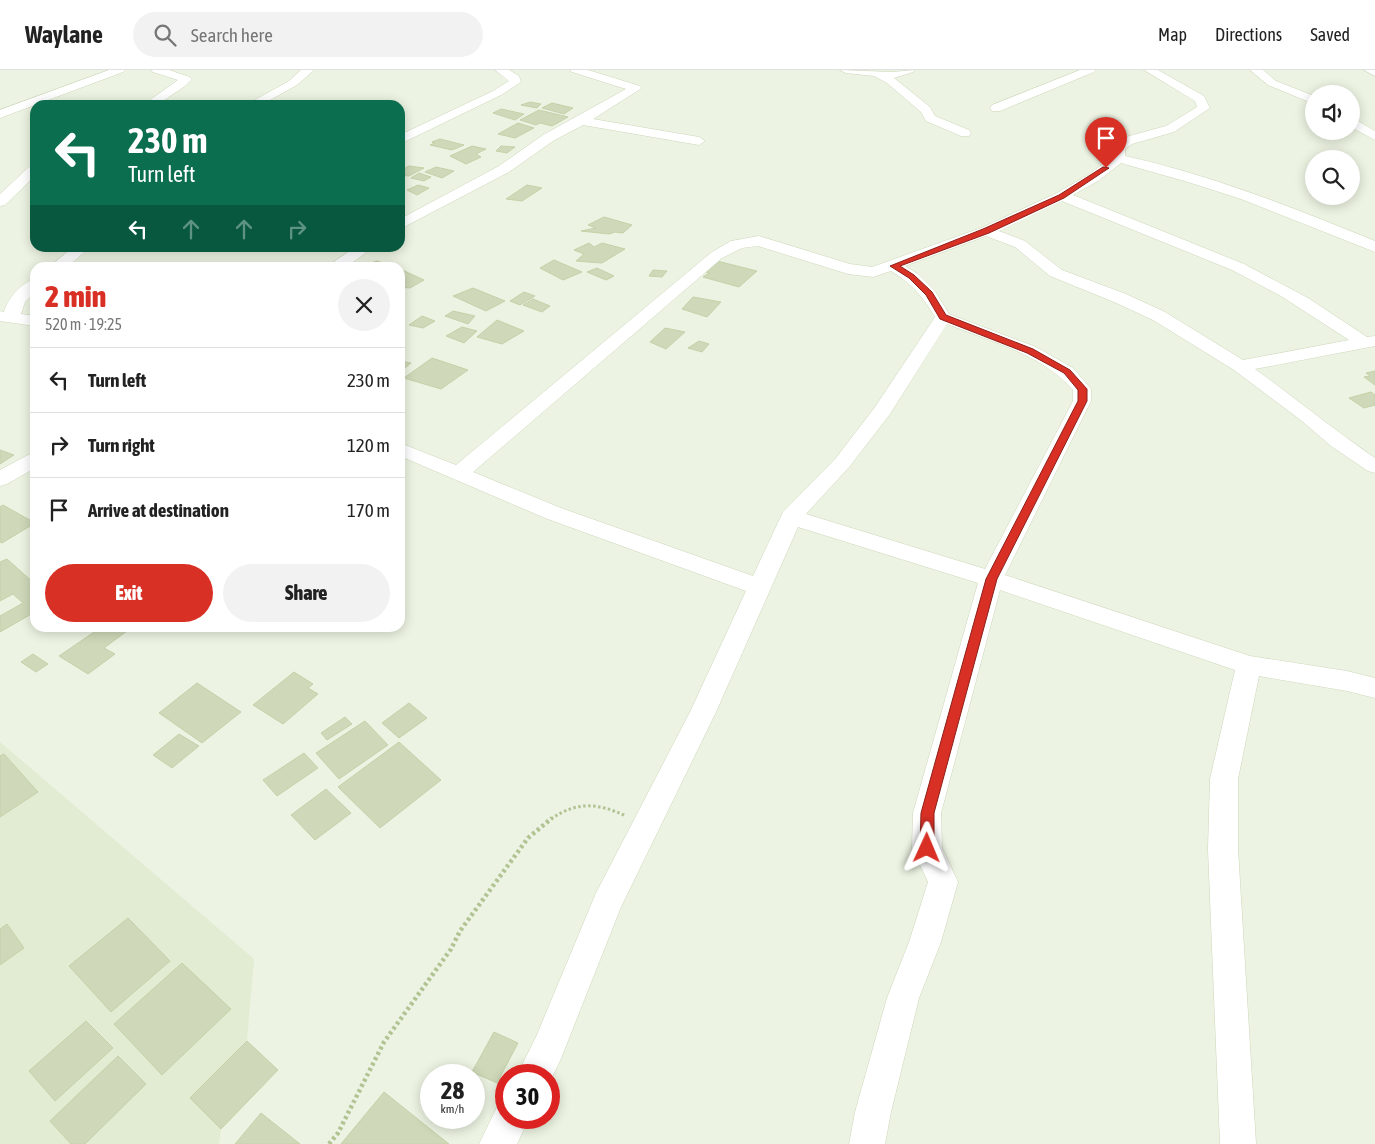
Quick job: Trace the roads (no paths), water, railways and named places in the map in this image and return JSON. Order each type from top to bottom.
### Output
[{"type":"street","points":[[157,70],[186,79],[157,100]]},
{"type":"street","points":[[261,100],[293,83],[308,70]]},
{"type":"street","points":[[405,222],[504,169],[548,138],[581,122],[636,88],[576,70]]},
{"type":"street","points":[[846,70],[892,75],[909,70]]},
{"type":"street","points":[[996,108],[1090,70]]},
{"type":"street","points":[[1118,159],[1118,148],[1127,141],[1170,129],[1204,108],[1200,99],[1150,70]]},
{"type":"street","points":[[1256,70],[1272,83],[1305,96]]},
{"type":"street","points":[[1370,70],[1375,73]]},
{"type":"street","points":[[41,99],[113,71]]},
{"type":"street","points":[[505,72],[524,72]]},
{"type":"street","points":[[405,138],[508,87],[515,82],[515,78],[505,72]]},
{"type":"street","points":[[879,74],[891,81],[926,110],[930,118],[964,133]]},
{"type":"street","points":[[0,114],[30,103]]},
{"type":"street","points":[[581,122],[699,141]]},
{"type":"street","points":[[1360,126],[1375,136]]},
{"type":"street","points":[[458,474],[709,261],[730,246],[745,242],[759,241],[861,272],[873,272],[894,266],[986,231],[1062,196],[1093,178],[1118,159],[1139,162],[1212,183],[1310,219],[1375,247]]},
{"type":"street","points":[[0,202],[30,174]]},
{"type":"street","points":[[1062,196],[1266,280],[1370,342]]},
{"type":"street","points":[[986,231],[1020,244],[1056,273],[1120,298],[1159,316],[1240,366],[1310,417],[1338,442],[1375,467]]},
{"type":"street","points":[[63,262],[75,252]]},
{"type":"street","points":[[342,262],[358,252]]},
{"type":"street","points":[[867,1144],[873,1112],[903,998],[925,942],[943,882],[927,848],[928,813],[991,579],[1082,401],[1082,389],[1067,372],[1030,351],[943,317],[929,294],[912,277],[894,266]]},
{"type":"street","points":[[30,288],[16,299],[6,317],[30,320]]},
{"type":"street","points":[[540,1064],[548,1049],[607,903],[704,712],[791,517],[843,462],[883,410],[943,317]]},
{"type":"street","points":[[1240,366],[1370,342]]},
{"type":"street","points":[[405,451],[553,513],[759,587]]},
{"type":"street","points":[[0,479],[30,462]]},
{"type":"street","points":[[791,517],[991,579],[1249,665],[1307,674],[1375,688]]},
{"type":"street","points":[[1238,1144],[1223,849],[1224,788],[1249,665]]},
{"type":"street","points":[[497,1144],[505,1129]]}]
